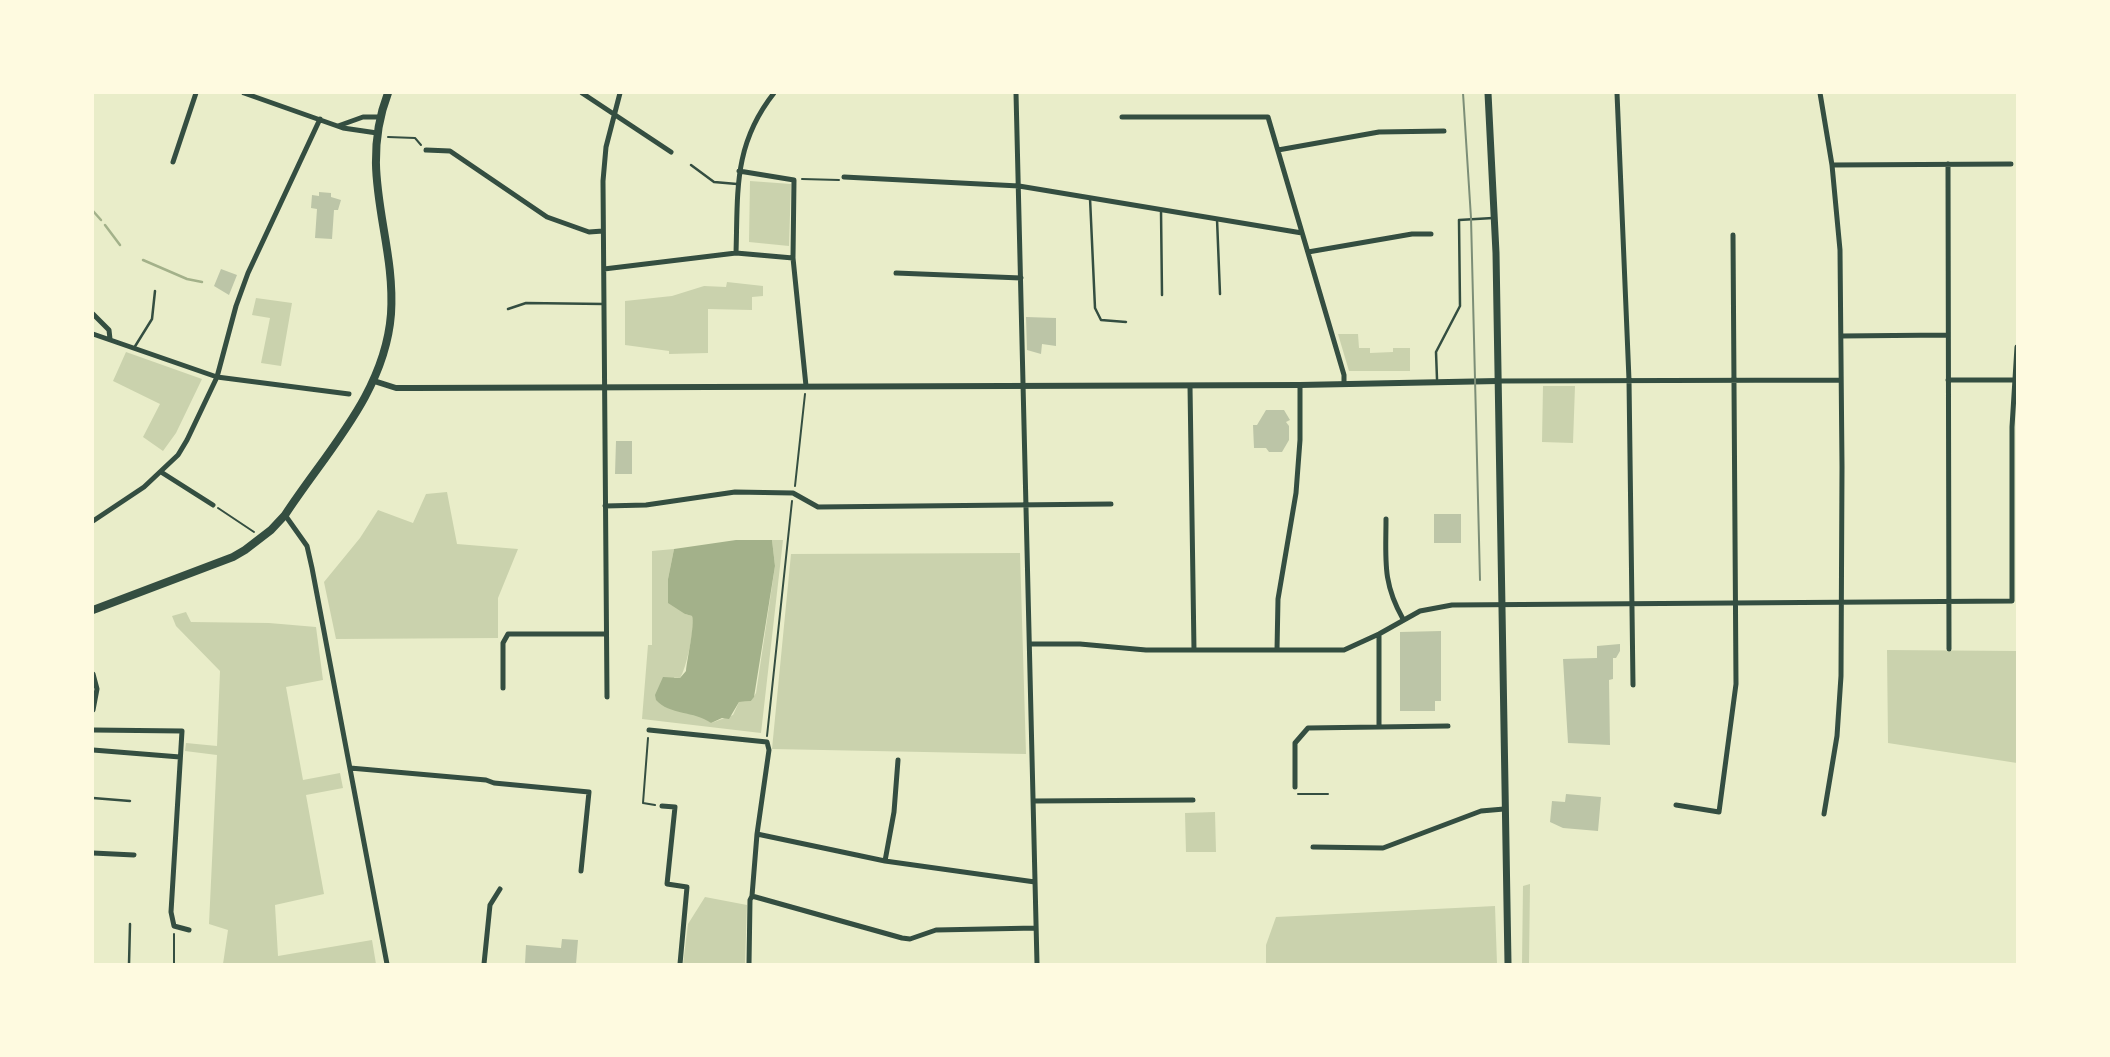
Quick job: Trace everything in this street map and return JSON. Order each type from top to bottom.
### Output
[{"type":"main road","points":[[93,610],[233,557],[271,530],[285,515],[349,424],[374,381],[387,339],[391,298],[376,188],[377,133],[388,93]]},
{"type":"main road","points":[[1488,93],[1498,381],[1508,964]]},
{"type":"street","points":[[173,162],[196,93]]},
{"type":"street","points":[[244,93],[338,126],[377,133]]},
{"type":"street","points":[[582,93],[671,152]]},
{"type":"street","points":[[607,697],[603,231],[606,147],[620,93]]},
{"type":"street","points":[[736,253],[739,171],[747,140],[774,93]]},
{"type":"street","points":[[1016,93],[1037,964]]},
{"type":"street","points":[[1617,93],[1629,380],[1633,684]]},
{"type":"street","points":[[1820,93],[1832,165],[1840,250],[1843,603],[1837,736],[1824,814]]},
{"type":"street","points":[[338,126],[362,117],[380,117]]},
{"type":"street","points":[[1122,117],[1268,117],[1344,384]]},
{"type":"street","points":[[93,521],[135,493],[161,471],[187,440],[217,377],[242,289],[320,119]]},
{"type":"street","points":[[1278,150],[1379,132],[1444,131]]},
{"type":"street","points":[[426,150],[450,151],[547,217],[589,232],[603,231]]},
{"type":"street","points":[[1948,164],[1949,649]]},
{"type":"street","points":[[1832,165],[2011,164]]},
{"type":"street","points":[[739,171],[794,180],[793,258],[806,386]]},
{"type":"street","points":[[844,177],[1019,186],[1302,233]]},
{"type":"street","points":[[1308,252],[1412,234],[1431,234]]},
{"type":"street","points":[[1676,805],[1719,812],[1736,684],[1733,235]]},
{"type":"street","points":[[604,269],[736,253],[793,258]]},
{"type":"street","points":[[895,273],[1021,278]]},
{"type":"street","points":[[93,314],[109,330],[110,339]]},
{"type":"street","points":[[93,334],[217,377],[349,394]]},
{"type":"street","points":[[1841,336],[1947,335]]},
{"type":"street","points":[[1031,644],[1080,643],[1146,650],[1344,650],[1420,611],[1440,606],[2012,601],[2014,380],[2017,347]]},
{"type":"street","points":[[374,381],[396,388],[1190,386],[1498,381],[1841,380]]},
{"type":"street","points":[[1948,380],[2014,380]]},
{"type":"street","points":[[1277,650],[1278,599],[1296,493],[1300,385]]},
{"type":"street","points":[[1190,386],[1194,650]]},
{"type":"street","points":[[161,471],[213,505]]},
{"type":"street","points":[[605,506],[646,505],[735,492],[793,493],[818,507],[1111,504]]},
{"type":"street","points":[[285,515],[307,546],[387,964]]},
{"type":"street","points":[[1386,519],[1390,597],[1403,619]]},
{"type":"street","points":[[1379,634],[1379,726]]},
{"type":"street","points":[[503,688],[503,643],[508,635],[607,635]]},
{"type":"street","points":[[93,674],[97,690],[93,710]]},
{"type":"street","points":[[1295,787],[1295,743],[1308,729],[1448,726]]},
{"type":"street","points":[[93,730],[182,731],[171,912],[174,926],[189,930]]},
{"type":"street","points":[[649,730],[767,743],[769,750],[750,900],[749,964]]},
{"type":"street","points":[[93,750],[180,757]]},
{"type":"street","points":[[885,861],[894,812],[898,760]]},
{"type":"street","points":[[350,768],[486,779],[494,783],[589,792],[581,871]]},
{"type":"street","points":[[1033,801],[1193,800]]},
{"type":"street","points":[[662,806],[675,807],[667,884],[687,887],[680,964]]},
{"type":"street","points":[[1313,847],[1383,848],[1481,811],[1504,809]]},
{"type":"street","points":[[757,834],[885,861],[1035,882]]},
{"type":"street","points":[[93,853],[134,855]]},
{"type":"street","points":[[484,964],[490,905],[500,889]]},
{"type":"street","points":[[752,896],[910,939],[936,930],[1036,928]]},
{"type":"lane","points":[[691,165],[714,182],[738,184]]},
{"type":"lane","points":[[1090,198],[1095,308],[1101,320],[1126,322]]},
{"type":"lane","points":[[1161,210],[1162,295]]},
{"type":"lane","points":[[1437,383],[1436,352],[1460,306],[1459,220],[1494,218]]},
{"type":"lane","points":[[1217,219],[1220,294]]},
{"type":"lane","points":[[134,348],[152,319],[155,291]]},
{"type":"lane","points":[[508,309],[526,303],[604,304]]},
{"type":"lane","points":[[93,798],[130,801]]},
{"type":"lane","points":[[129,964],[130,924]]},
{"type":"path","points":[[387,137],[415,138],[426,150]]},
{"type":"path","points":[[794,180],[841,180],[844,177]]},
{"type":"path","points":[[767,743],[806,386]]},
{"type":"path","points":[[213,505],[254,533]]},
{"type":"path","points":[[649,730],[643,803],[662,806]]},
{"type":"path","points":[[1295,787],[1296,794],[1328,794]]},
{"type":"path","points":[[174,926],[174,964]]},
{"type":"shaded area","points":[[750,181],[791,184],[789,246],[749,242]]},
{"type":"shaded area","points":[[727,282],[763,286],[763,296],[752,297],[752,310],[708,309],[708,353],[669,354],[669,351],[625,345],[625,301],[672,296],[704,286],[726,287]]},
{"type":"shaded area","points":[[256,298],[292,303],[281,366],[261,363],[270,318],[252,315]]},
{"type":"shaded area","points":[[1338,334],[1358,334],[1359,348],[1370,348],[1370,353],[1393,352],[1393,348],[1410,348],[1410,371],[1349,371]]},
{"type":"shaded area","points":[[126,352],[202,379],[176,433],[163,451],[143,437],[160,404],[113,381]]},
{"type":"shaded area","points":[[1543,386],[1575,386],[1573,443],[1542,442]]},
{"type":"shaded area","points":[[447,492],[457,544],[518,549],[498,598],[498,638],[336,639],[324,582],[360,538],[378,510],[413,523],[426,494]]},
{"type":"shaded area","points":[[736,540],[772,540],[775,566],[754,697],[751,701],[739,702],[729,719],[722,718],[711,723],[668,708],[656,700],[655,695],[663,677],[680,678],[686,671],[692,626],[692,616],[668,603],[668,579],[674,549]]},
{"type":"shaded area","points":[[772,540],[783,540],[761,733],[642,719],[648,645],[652,645],[652,551],[674,549],[668,579],[685,614],[692,616],[693,621],[685,666],[680,678],[674,677],[681,712],[702,716],[711,723],[733,715],[739,702],[751,701],[756,693],[775,566]]},
{"type":"shaded area","points":[[1020,553],[1026,754],[772,749],[791,554]]},
{"type":"shaded area","points":[[186,612],[191,622],[269,623],[316,627],[323,680],[286,687],[303,780],[340,773],[343,788],[306,795],[324,894],[275,905],[278,956],[372,940],[376,964],[223,964],[228,930],[209,924],[217,755],[185,751],[186,743],[217,746],[220,671],[176,626],[172,616]]},
{"type":"shaded area","points":[[1887,650],[2017,651],[2017,763],[1888,743]]},
{"type":"shaded area","points":[[1215,812],[1216,852],[1186,852],[1185,813]]},
{"type":"shaded area","points":[[1530,884],[1529,964],[1522,964],[1523,886]]},
{"type":"shaded area","points":[[705,897],[747,905],[745,964],[683,964],[688,924]]},
{"type":"shaded area","points":[[1495,906],[1497,964],[1266,964],[1266,945],[1276,917]]},
{"type":"building","points":[[319,192],[331,193],[331,197],[341,200],[338,210],[334,210],[332,239],[315,238],[317,209],[311,208],[312,195],[319,196]]},
{"type":"building","points":[[221,269],[237,275],[229,295],[214,286]]},
{"type":"building","points":[[1026,317],[1056,318],[1056,346],[1042,344],[1041,354],[1027,350]]},
{"type":"building","points":[[1266,410],[1284,410],[1290,420],[1286,422],[1289,426],[1289,440],[1282,452],[1254,448],[1253,425],[1257,425]]},
{"type":"building","points":[[616,441],[632,441],[632,474],[615,474]]},
{"type":"building","points":[[1434,514],[1461,514],[1461,543],[1434,543]]},
{"type":"building","points":[[1441,631],[1441,701],[1435,701],[1435,711],[1400,711],[1400,632]]},
{"type":"building","points":[[1620,644],[1620,651],[1616,658],[1613,658],[1613,679],[1609,680],[1610,745],[1568,743],[1563,659],[1597,658],[1597,646]]},
{"type":"building","points":[[1566,794],[1601,797],[1598,831],[1563,828],[1550,822],[1552,801],[1565,802]]},
{"type":"building","points":[[562,939],[578,940],[576,964],[525,964],[526,945],[561,948]]},
{"type":"waterway","points":[[93,211],[101,220]]},
{"type":"waterway","points":[[105,225],[120,245]]},
{"type":"waterway","points":[[143,260],[187,279],[202,282]]},
{"type":"tram line","points":[[1463,93],[1471,218],[1480,580]]}]
